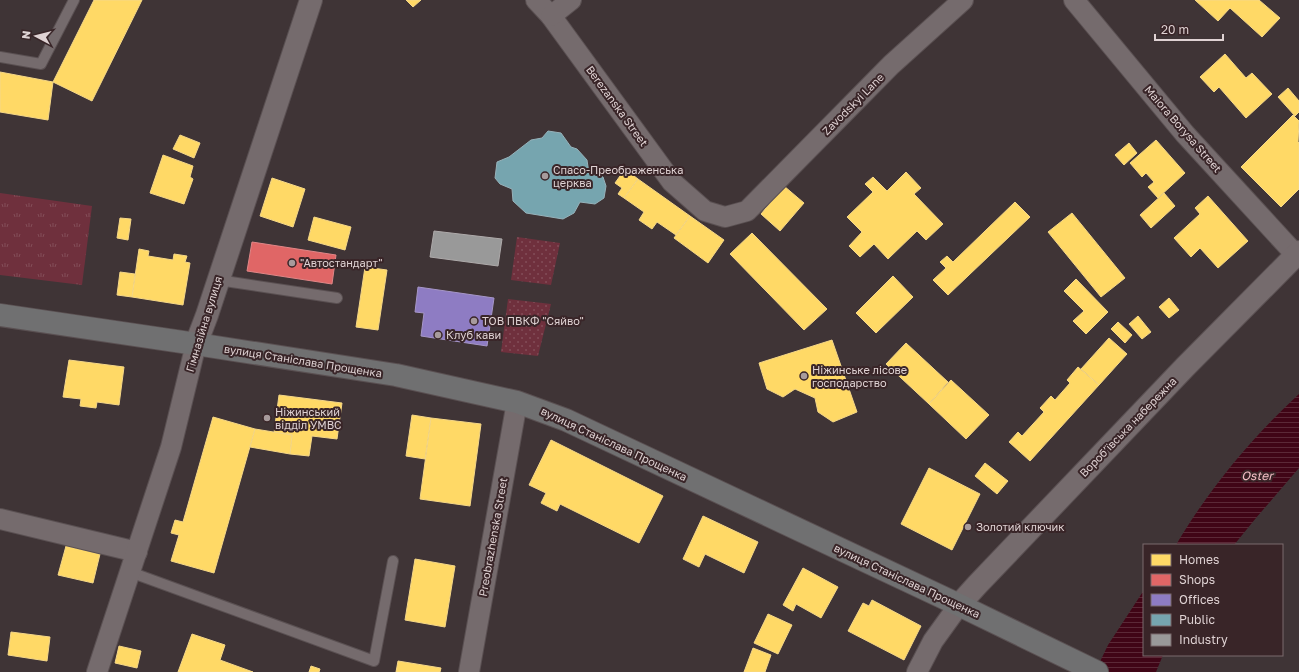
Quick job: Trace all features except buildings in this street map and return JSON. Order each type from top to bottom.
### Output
[{"type":"main road","name":"вулиця Станіслава Прощенка","points":[[0,315],[396,375],[517,402],[566,420],[959,605],[1097,672]]},
{"type":"street","name":"Гімназійна вулиця","points":[[97,672],[171,447],[196,344],[311,0]]},
{"type":"street","name":"Berezanska Street","points":[[536,0],[551,16],[672,182],[706,211],[725,217],[746,211]]},
{"type":"street","points":[[551,16],[571,0]]},
{"type":"street","name":"Zavodskyi Lane","points":[[746,211],[891,65],[962,0]]},
{"type":"street","name":"Maiora Borysa Street","points":[[1074,0],[1185,134],[1298,253]]},
{"type":"street","name":"Воробʼївська набережна","points":[[959,605],[977,584],[1169,384],[1298,253]]},
{"type":"street","name":"Preobrazhenska Street","points":[[469,672],[517,402]]},
{"type":"street","points":[[0,519],[137,552]]},
{"type":"street","points":[[917,672],[933,641],[959,605]]},
{"type":"lane","points":[[0,57],[41,64],[74,0]]},
{"type":"lane","points":[[218,280],[337,298]]},
{"type":"lane","points":[[130,572],[374,661],[393,561]]},
{"type":"green space","points":[[0,193],[92,206],[82,285],[0,275]]},
{"type":"green space","points":[[517,237],[560,243],[551,285],[511,280]]},
{"type":"green space","points":[[508,299],[551,304],[538,356],[501,352]]},
{"type":"water","name":"Oster","points":[[1299,394],[1299,468],[1235,544],[1177,544],[1202,504],[1217,484],[1248,446]]},
{"type":"water","points":[[1143,592],[1143,656],[1163,656],[1156,672],[1095,672],[1108,645]]},
{"type":"place","name":"Спасо-Преображенська церква","points":[[545,176]]},
{"type":"place","name":"\"Автостандарт\"","points":[[292,263]]},
{"type":"place","name":"ТОВ ПВКФ \"Сяйво\"","points":[[474,321]]},
{"type":"place","name":"Клуб кави","points":[[438,335]]},
{"type":"place","name":"Ніжинське лісове господарство","points":[[804,376]]},
{"type":"place","name":"Ніжинський відділ УМВС","points":[[267,418]]},
{"type":"place","name":"Золотий ключик","points":[[968,527]]}]
